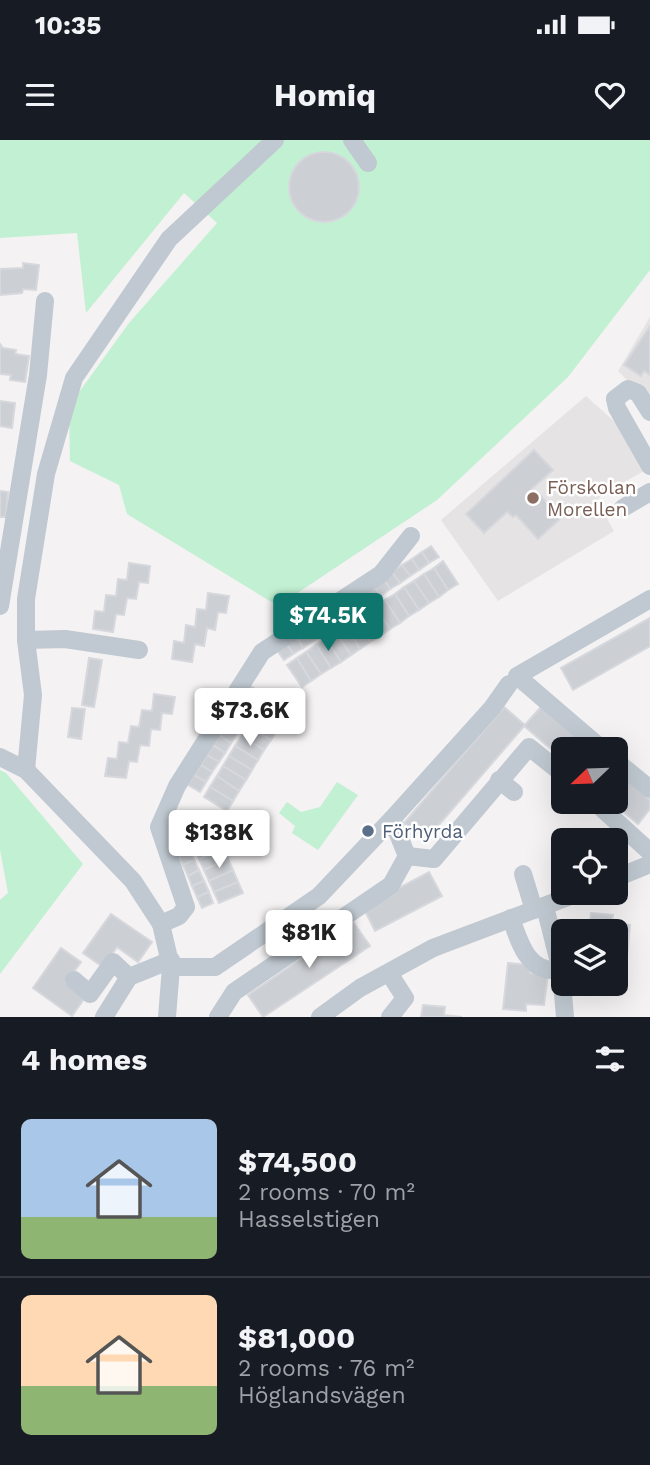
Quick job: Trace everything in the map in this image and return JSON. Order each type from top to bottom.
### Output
[{"type":"street","points":[[26,770],[33,695],[26,640],[26,599],[46,474],[74,377],[169,239],[275,140]]},
{"type":"street","points":[[352,140],[368,163]]},
{"type":"street","points":[[0,606],[38,375],[45,301]]},
{"type":"street","points":[[650,412],[638,393],[628,389],[615,399],[617,408],[650,466]]},
{"type":"street","points":[[24,469],[46,474]]},
{"type":"street","points":[[623,508],[650,492]]},
{"type":"street","points":[[161,924],[179,916],[186,907],[159,827],[177,786],[262,652],[381,574],[411,536]]},
{"type":"street","points":[[588,737],[517,676],[650,599]]},
{"type":"street","points":[[26,640],[65,639],[139,650]]},
{"type":"street","points":[[104,1017],[128,977],[171,964],[215,967],[319,896],[492,708],[509,684]]},
{"type":"street","points":[[407,856],[433,859],[529,747],[551,765]]},
{"type":"street","points":[[0,757],[26,770],[133,881],[161,924],[171,964],[167,1017]]},
{"type":"street","points":[[628,771],[650,789]]},
{"type":"street","points":[[499,780],[514,792]]},
{"type":"street","points":[[608,814],[650,852]]},
{"type":"street","points":[[392,819],[407,856]]},
{"type":"street","points":[[218,1017],[234,992],[391,885],[407,856]]},
{"type":"street","points":[[628,873],[650,863]]},
{"type":"street","points":[[523,874],[540,908],[551,940]]},
{"type":"street","points":[[320,1017],[360,988],[433,948],[551,904]]},
{"type":"street","points":[[511,918],[524,954],[535,965],[551,971]]},
{"type":"street","points":[[74,980],[90,994],[113,962],[128,977]]},
{"type":"street","points":[[215,967],[234,992]]},
{"type":"street","points":[[389,972],[405,998],[390,1017]]},
{"type":"street","points":[[563,996],[565,1017]]},
{"type":"shaded area","points":[[650,317],[650,403],[618,371]]},
{"type":"shaded area","name":"Förskolan Morellen","points":[[586,396],[617,424],[644,471],[601,495],[597,501],[614,531],[498,601],[441,520]]},
{"type":"green space","points":[[0,140],[650,140],[650,270],[568,377],[437,500],[278,606],[127,514],[119,485],[70,461],[69,406],[129,323],[217,223],[184,193],[86,313],[77,233],[0,238]]},
{"type":"green space","points":[[0,770],[6,773],[83,864],[0,974],[0,900],[8,893],[0,850]]},
{"type":"green space","points":[[337,782],[358,795],[318,850],[292,833],[295,826],[279,813],[287,802],[301,812],[320,807]]},
{"type":"building","points":[[317,152],[331,152],[344,158],[353,167],[359,187],[357,200],[349,212],[331,222],[317,222],[304,216],[295,207],[289,194],[289,180],[295,167],[304,158]]},
{"type":"building","points":[[23,263],[39,265],[36,290],[23,289],[22,293],[0,295],[0,269],[23,268]]},
{"type":"building","points":[[650,326],[650,375],[644,371],[641,376],[624,365]]},
{"type":"building","points":[[0,344],[3,348],[16,350],[15,354],[29,356],[25,382],[10,380],[11,375],[0,374]]},
{"type":"building","points":[[0,401],[15,403],[12,428],[0,426]]},
{"type":"building","points":[[534,450],[553,470],[527,493],[533,499],[539,494],[561,518],[538,539],[516,515],[513,517],[507,512],[484,533],[466,514]]},
{"type":"building","points":[[0,491],[8,492],[6,517],[0,517]]},
{"type":"building","points":[[431,546],[439,557],[429,563],[422,552]]},
{"type":"building","points":[[422,552],[429,563],[419,570],[412,559]]},
{"type":"building","points":[[412,559],[419,570],[410,576],[402,565]]},
{"type":"building","points":[[443,561],[458,584],[448,590],[434,568]]},
{"type":"building","points":[[129,563],[150,566],[148,583],[139,582],[136,599],[127,598],[124,615],[116,614],[113,632],[93,629],[95,611],[104,612],[106,595],[116,596],[118,579],[127,580]]},
{"type":"building","points":[[402,565],[410,576],[400,583],[392,572]]},
{"type":"building","points":[[434,568],[448,590],[439,597],[424,574]]},
{"type":"building","points":[[392,572],[400,583],[390,589],[383,578]]},
{"type":"building","points":[[424,574],[439,597],[429,603],[414,581]]},
{"type":"building","points":[[383,578],[390,589],[381,596],[373,585]]},
{"type":"building","points":[[414,581],[429,603],[419,610],[404,587]]},
{"type":"building","points":[[373,585],[381,596],[371,602],[364,591]]},
{"type":"building","points":[[404,587],[419,610],[409,616],[395,594]]},
{"type":"building","points":[[364,591],[371,602],[361,609],[354,598]]},
{"type":"building","points":[[208,593],[229,596],[226,613],[218,612],[215,630],[207,628],[204,646],[195,644],[192,662],[172,659],[174,641],[184,643],[186,625],[195,627],[197,609],[206,610]]},
{"type":"building","points":[[395,594],[409,616],[400,623],[385,600]]},
{"type":"building","points":[[354,598],[361,609],[352,615],[344,604]]},
{"type":"building","points":[[385,600],[400,623],[390,629],[375,607]]},
{"type":"building","points":[[344,604],[352,615],[342,622],[334,610]]},
{"type":"building","points":[[375,607],[390,629],[380,636],[365,613]]},
{"type":"building","points":[[334,610],[342,622],[332,628],[325,617]]},
{"type":"building","points":[[365,613],[380,636],[370,642],[355,620]]},
{"type":"building","points":[[325,617],[332,628],[322,635],[315,623]]},
{"type":"building","points":[[650,618],[650,646],[573,690],[561,668]]},
{"type":"building","points":[[355,620],[370,642],[360,649],[346,626]]},
{"type":"building","points":[[315,623],[322,635],[313,641],[305,630]]},
{"type":"building","points":[[346,626],[360,649],[351,655],[336,633]]},
{"type":"building","points":[[305,630],[313,641],[303,648],[296,636]]},
{"type":"building","points":[[336,633],[351,655],[341,662],[326,639]]},
{"type":"building","points":[[296,636],[303,648],[293,654],[286,643]]},
{"type":"building","points":[[326,639],[341,662],[331,668],[316,645]]},
{"type":"building","points":[[286,643],[293,654],[284,660],[276,649]]},
{"type":"building","points":[[316,645],[331,668],[321,674],[306,652]]},
{"type":"building","points":[[306,652],[321,674],[311,681],[297,658]]},
{"type":"building","points":[[89,658],[102,660],[94,707],[82,705]]},
{"type":"building","points":[[297,658],[311,681],[302,687],[287,665]]},
{"type":"building","points":[[250,686],[262,693],[256,703],[244,696]]},
{"type":"building","points":[[154,694],[175,697],[172,714],[162,713],[160,730],[151,729],[149,746],[140,745],[137,762],[129,761],[126,778],[105,776],[108,758],[117,759],[119,742],[128,743],[131,726],[139,727],[142,710],[152,711]]},
{"type":"building","points":[[244,696],[256,703],[249,713],[238,705]]},
{"type":"building","points":[[267,696],[290,710],[283,720],[261,706]]},
{"type":"building","points":[[238,705],[249,713],[243,723],[231,715]]},
{"type":"building","points":[[261,706],[283,720],[277,730],[254,716]]},
{"type":"building","points":[[504,707],[525,725],[425,841],[404,823]]},
{"type":"building","points":[[541,707],[576,737],[551,737],[551,749],[524,726]]},
{"type":"building","points":[[72,708],[85,709],[81,739],[68,737]]},
{"type":"building","points":[[231,715],[243,723],[237,733],[225,725]]},
{"type":"building","points":[[254,716],[277,730],[271,740],[248,726]]},
{"type":"building","points":[[225,725],[237,733],[231,743],[219,735]]},
{"type":"building","points":[[248,726],[271,740],[264,750],[242,736]]},
{"type":"building","points":[[219,735],[231,743],[225,753],[213,745]]},
{"type":"building","points":[[242,736],[264,750],[258,760],[235,746]]},
{"type":"building","points":[[213,745],[225,753],[219,762],[207,755]]},
{"type":"building","points":[[235,746],[258,760],[252,770],[229,756]]},
{"type":"building","points":[[207,755],[219,762],[212,772],[201,765]]},
{"type":"building","points":[[229,756],[252,770],[246,780],[223,766]]},
{"type":"building","points":[[201,765],[212,772],[206,782],[194,775]]},
{"type":"building","points":[[223,766],[246,780],[239,791],[217,776]]},
{"type":"building","points":[[194,775],[206,782],[200,792],[188,785]]},
{"type":"building","points":[[217,776],[239,791],[233,801],[210,787]]},
{"type":"building","points":[[628,781],[650,800],[650,809],[638,824],[626,814]]},
{"type":"building","points":[[210,787],[233,801],[227,811],[204,797]]},
{"type":"building","points":[[213,826],[218,837],[194,847],[189,836]]},
{"type":"building","points":[[218,837],[223,848],[199,859],[194,847]]},
{"type":"building","points":[[185,838],[190,849],[178,854],[173,843]]},
{"type":"building","points":[[223,848],[228,859],[204,870],[199,859]]},
{"type":"building","points":[[190,849],[194,860],[183,865],[178,854]]},
{"type":"building","points":[[228,859],[233,870],[209,881],[204,870]]},
{"type":"building","points":[[194,860],[199,870],[188,876],[183,865]]},
{"type":"building","points":[[199,870],[204,881],[192,886],[188,876]]},
{"type":"building","points":[[233,870],[238,882],[214,892],[209,881]]},
{"type":"building","points":[[429,872],[442,896],[375,931],[363,907]]},
{"type":"building","points":[[204,881],[209,892],[197,897],[192,886]]},
{"type":"building","points":[[238,882],[243,893],[219,903],[214,892]]},
{"type":"building","points":[[209,892],[213,903],[202,908],[197,897]]},
{"type":"building","points":[[591,913],[613,915],[612,919],[590,919]]},
{"type":"building","points":[[111,914],[152,942],[138,962],[117,947],[103,967],[83,953]]},
{"type":"building","points":[[354,923],[370,946],[263,1017],[248,995]]},
{"type":"building","points":[[61,948],[81,962],[66,983],[86,996],[72,1016],[33,988]]},
{"type":"building","points":[[508,963],[530,965],[530,973],[548,974],[544,1005],[526,1004],[526,1011],[503,1009]]},
{"type":"building","points":[[423,1005],[445,1007],[444,1015],[462,1017],[421,1017]]},
{"type":"place","name":"Förskolan Morellen","points":[[533,498]]},
{"type":"place","name":"Förhyrda","points":[[368,831]]}]
